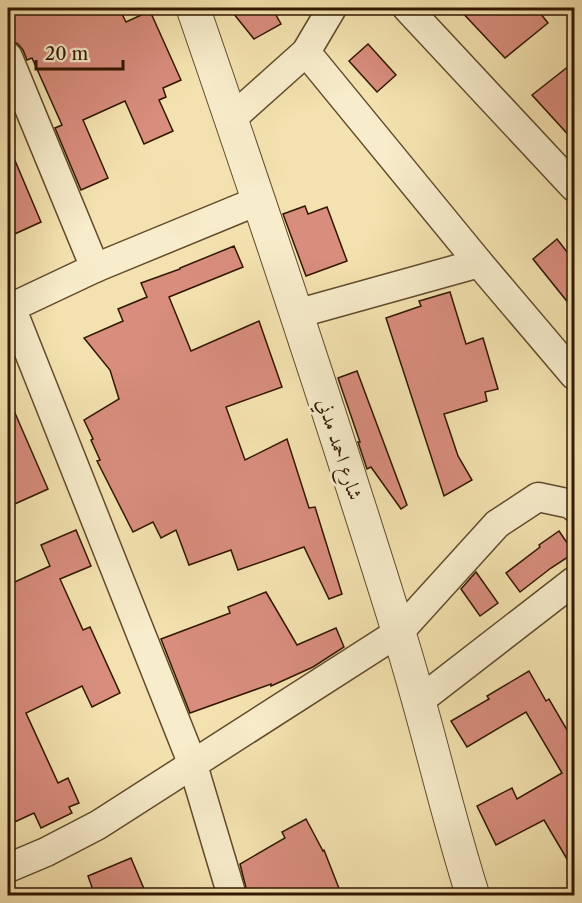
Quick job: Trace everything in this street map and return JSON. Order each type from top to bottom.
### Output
[{"type":"street","name":"شارع احمد مدني","points":[[193,8],[260,200],[399,632],[473,896]]},
{"type":"street","points":[[231,119],[306,52],[332,8]]},
{"type":"street","points":[[407,8],[574,187]]},
{"type":"street","points":[[306,52],[574,375]]},
{"type":"street","points":[[8,57],[95,268]]},
{"type":"street","points":[[232,896],[194,765],[9,308],[95,268],[260,200]]},
{"type":"street","points":[[297,314],[479,263]]},
{"type":"street","points":[[8,868],[46,852],[98,825],[399,632],[497,524],[538,497],[572,504],[574,507]]},
{"type":"street","points":[[419,701],[574,581]]},
{"type":"building","points":[[8,8],[119,8],[126,22],[150,11],[181,80],[163,88],[166,97],[159,100],[173,131],[144,144],[125,101],[83,120],[108,178],[81,190],[55,128],[62,125],[32,58],[27,60],[23,50],[12,41],[8,32]]},
{"type":"building","points":[[229,8],[272,8],[281,24],[254,39]]},
{"type":"building","points":[[458,8],[536,8],[548,23],[505,58]]},
{"type":"building","points":[[368,44],[396,75],[377,92],[349,61]]},
{"type":"building","points":[[574,62],[574,141],[532,95]]},
{"type":"building","points":[[8,144],[41,222],[8,237]]},
{"type":"building","points":[[305,206],[308,214],[327,207],[347,261],[306,276],[283,214]]},
{"type":"building","points":[[557,239],[574,261],[574,310],[533,259]]},
{"type":"building","points":[[234,246],[243,267],[169,297],[191,351],[259,321],[282,387],[226,407],[245,460],[287,439],[309,508],[315,507],[342,594],[329,599],[304,547],[238,570],[231,550],[189,565],[176,530],[161,538],[153,522],[133,532],[97,461],[100,460],[84,420],[119,399],[110,370],[84,338],[123,321],[118,309],[147,297],[141,283]]},
{"type":"building","points":[[450,292],[466,344],[483,338],[498,389],[485,392],[487,401],[444,414],[458,456],[472,480],[444,496],[386,318],[421,306],[419,301]]},
{"type":"building","points":[[357,371],[407,505],[401,509],[371,467],[367,469],[358,442],[360,442],[338,378]]},
{"type":"building","points":[[8,397],[48,489],[8,507]]},
{"type":"building","points":[[76,530],[91,566],[60,579],[83,630],[90,627],[120,693],[92,707],[82,686],[26,713],[58,783],[68,778],[79,803],[69,807],[72,813],[41,828],[34,813],[8,825],[8,585],[50,566],[41,545]]},
{"type":"building","points":[[559,531],[574,553],[520,592],[506,573]]},
{"type":"building","points":[[476,572],[498,603],[480,616],[461,589]]},
{"type":"building","points":[[266,592],[297,645],[336,628],[344,647],[313,667],[271,686],[271,684],[190,713],[161,639],[230,613],[228,607]]},
{"type":"building","points":[[529,671],[546,701],[549,699],[574,742],[574,871],[544,820],[496,845],[477,806],[512,788],[517,799],[562,773],[526,712],[467,747],[451,721],[489,699],[487,696]]},
{"type":"building","points":[[306,819],[324,850],[342,896],[248,896],[240,864],[285,838],[282,832]]},
{"type":"building","points":[[131,858],[147,896],[95,896],[88,876]]}]
